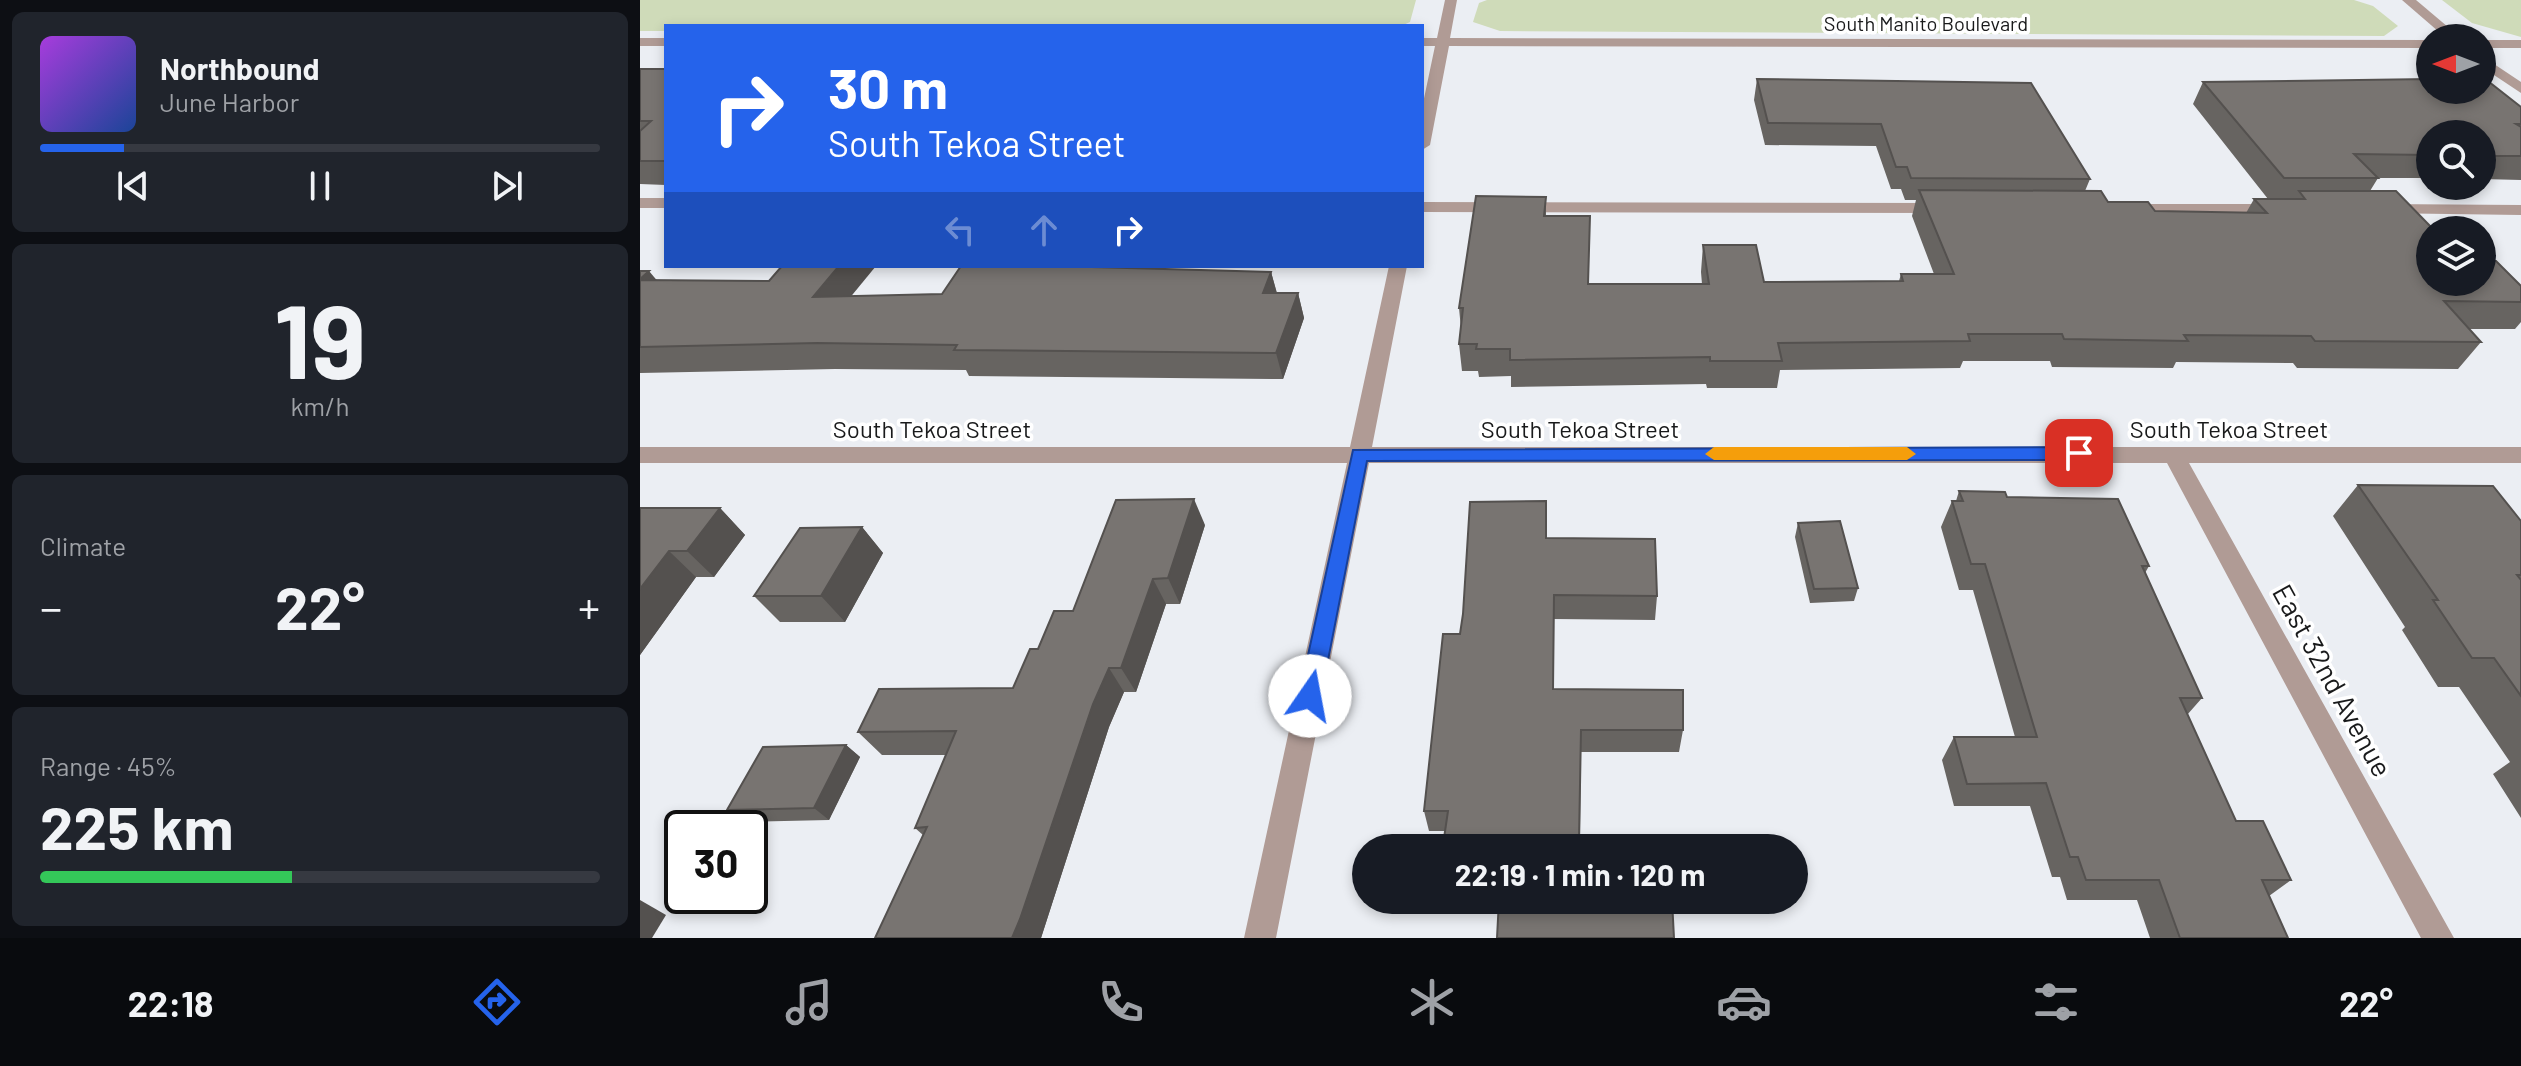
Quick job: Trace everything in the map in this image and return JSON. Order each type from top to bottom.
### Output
[{"type":"street","points":[[1424,135],[1451,0]]},
{"type":"street","points":[[2408,0],[2437,24]]},
{"type":"street","points":[[640,42],[664,42]]},
{"type":"street","name":"South Manito Boulevard","points":[[1424,42],[2416,44]]},
{"type":"street","points":[[2496,44],[2521,44]]},
{"type":"street","points":[[2496,70],[2521,89]]},
{"type":"street","points":[[640,203],[664,203]]},
{"type":"street","points":[[1424,207],[1964,208]]},
{"type":"street","points":[[2107,208],[2298,209]]},
{"type":"street","points":[[2362,209],[2521,210]]},
{"type":"street","points":[[1260,938],[1398,268]]},
{"type":"street","name":"East 32nd Avenue","points":[[2173,453],[2438,938]]},
{"type":"street","name":"South Tekoa Street","points":[[640,455],[2521,455]]},
{"type":"green space","points":[[640,0],[1416,0],[1410,22],[1406,24],[664,24],[664,31],[640,31]]},
{"type":"green space","points":[[1487,0],[2354,0],[2373,6],[2398,26],[2384,36],[1500,31],[1473,22],[1479,3]]},
{"type":"green space","points":[[2442,0],[2521,0],[2521,37],[2496,30],[2496,24],[2472,23]]},
{"type":"building","points":[[640,69],[664,69],[664,161],[640,161],[640,131],[651,121],[640,121]]},
{"type":"building","points":[[1757,79],[2031,83],[2090,179],[1911,178],[1907,167],[1896,167],[1881,124],[1768,123]]},
{"type":"building","points":[[2416,79],[2416,104],[2496,104],[2496,87],[2521,107],[2521,124],[2516,124],[2521,127],[2521,156],[2496,156],[2496,120],[2416,120],[2416,155],[2354,154],[2378,178],[2284,178],[2203,82]]},
{"type":"building","points":[[1919,190],[2101,191],[2108,202],[2148,202],[2155,211],[2267,213],[2254,199],[2305,199],[2299,191],[2396,191],[2420,216],[2416,216],[2416,296],[2496,296],[2496,261],[2521,286],[2521,302],[2444,301],[2481,342],[2315,341],[2311,336],[2184,335],[2188,341],[2064,339],[2062,334],[1968,334],[1970,341],[1778,343],[1782,361],[1710,361],[1710,357],[1510,360],[1510,349],[1476,349],[1477,344],[1459,344],[1463,308],[1459,308],[1476,196],[1546,197],[1544,216],[1590,216],[1588,284],[1709,284],[1703,245],[1756,245],[1764,282],[1903,281],[1901,274],[1954,274]]},
{"type":"building","points":[[780,268],[837,268],[813,297],[942,294],[960,268],[1129,268],[1271,272],[1263,293],[1298,293],[1276,353],[954,350],[957,345],[817,343],[640,347],[640,280],[769,281]]},
{"type":"building","points":[[2358,485],[2493,486],[2521,521],[2521,575],[2517,575],[2521,580],[2521,696],[2494,658],[2472,658],[2433,600],[2438,600]]},
{"type":"building","points":[[1959,491],[2005,492],[2007,497],[2118,499],[2149,566],[2142,566],[2202,698],[2180,698],[2236,821],[2263,821],[2291,880],[2262,880],[2288,938],[2180,938],[2159,880],[2086,880],[2078,857],[2070,857],[2046,783],[1967,784],[1954,737],[2037,737],[1985,564],[1971,564],[1952,501],[1963,501]]},
{"type":"building","points":[[1194,499],[1168,578],[1153,579],[1121,668],[1109,668],[1093,704],[1012,938],[875,938],[927,827],[915,828],[956,731],[858,732],[879,689],[1013,688],[1030,649],[1038,649],[1054,611],[1073,611],[1116,500]]},
{"type":"building","points":[[1546,501],[1546,538],[1655,539],[1657,596],[1554,595],[1553,689],[1683,690],[1683,730],[1581,730],[1579,834],[1445,834],[1448,811],[1424,811],[1443,634],[1460,634],[1463,614],[1470,502]]},
{"type":"building","points":[[640,508],[720,508],[687,551],[669,551],[640,589]]},
{"type":"building","points":[[1840,521],[1858,588],[1814,589],[1798,523]]},
{"type":"building","points":[[862,527],[821,596],[754,596],[800,528]]},
{"type":"building","points":[[846,745],[814,808],[727,810],[763,747]]},
{"type":"building","points":[[1498,914],[1673,914],[1674,938],[1497,938]]},
{"type":"slow traffic","points":[[1714,454],[1907,454]]},
{"type":"route","points":[[1310,696],[1360,454],[2079,453]]}]
